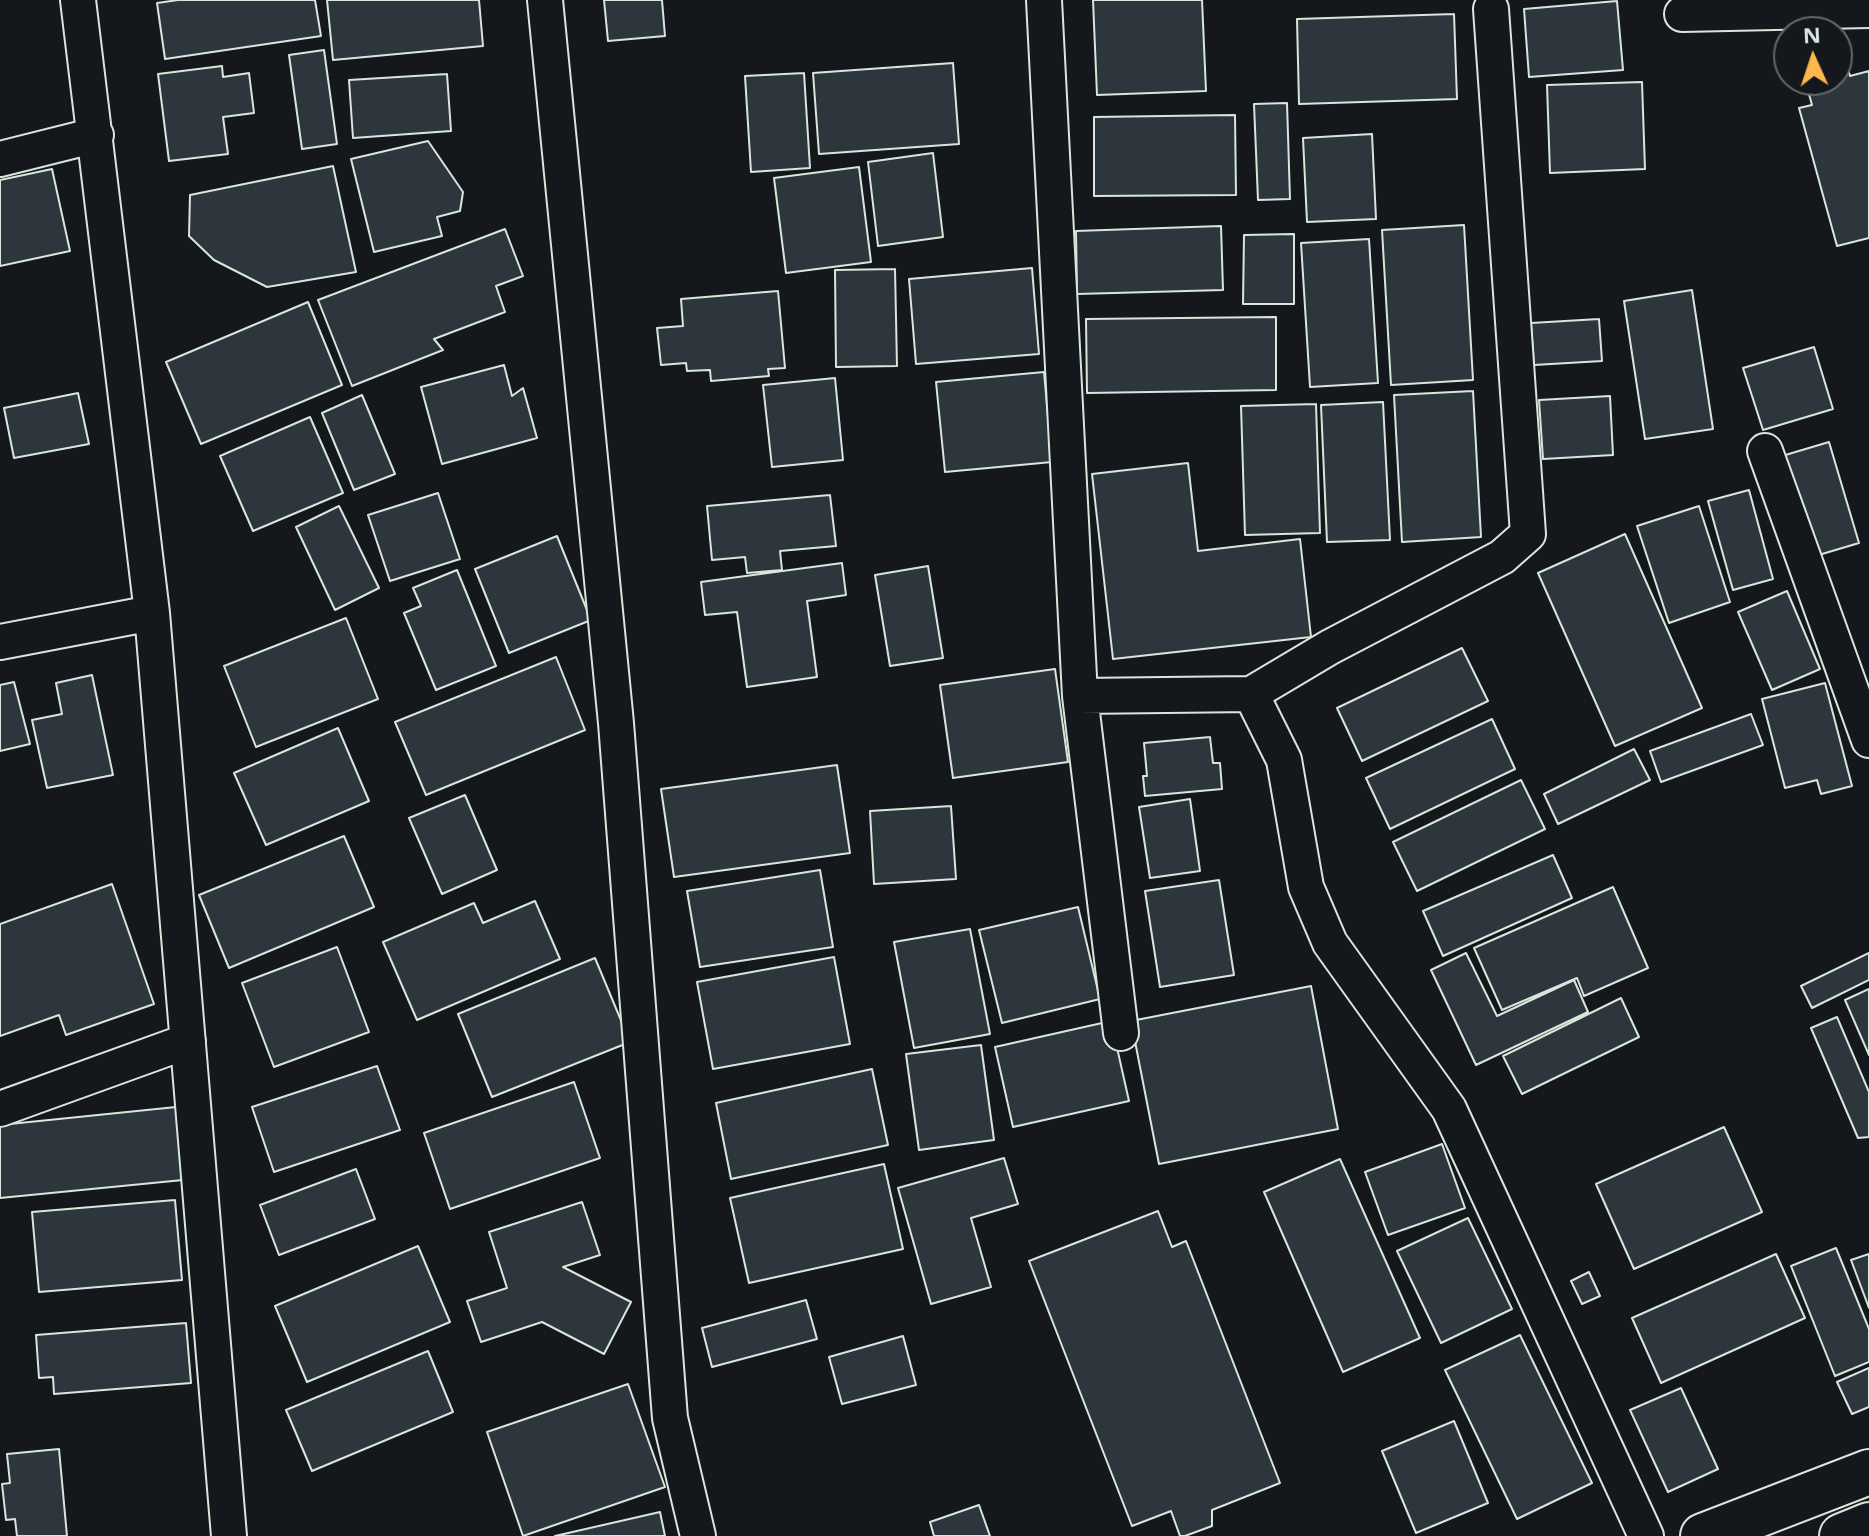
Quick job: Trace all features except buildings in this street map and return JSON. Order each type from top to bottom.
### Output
[{"type":"main road","points":[[1703,1536],[1869,1472]]},
{"type":"main road","points":[[1842,1536],[1869,1525]]},
{"type":"street","points":[[78,0],[152,613],[229,1536]]},
{"type":"street","points":[[545,0],[615,708],[670,1418],[698,1536]]},
{"type":"street","points":[[1044,0],[1080,696],[1121,1033]]},
{"type":"street","points":[[1080,696],[1251,694],[1330,647],[1502,557],[1528,534],[1491,9]]},
{"type":"street","points":[[1682,14],[1869,10]]},
{"type":"street","points":[[0,159],[96,135]]},
{"type":"street","points":[[1765,451],[1869,740]]},
{"type":"street","points":[[0,642],[152,613]]},
{"type":"street","points":[[1251,694],[1284,760],[1306,887],[1330,943],[1449,1109],[1646,1536]]},
{"type":"street","points":[[0,1109],[188,1041]]}]
